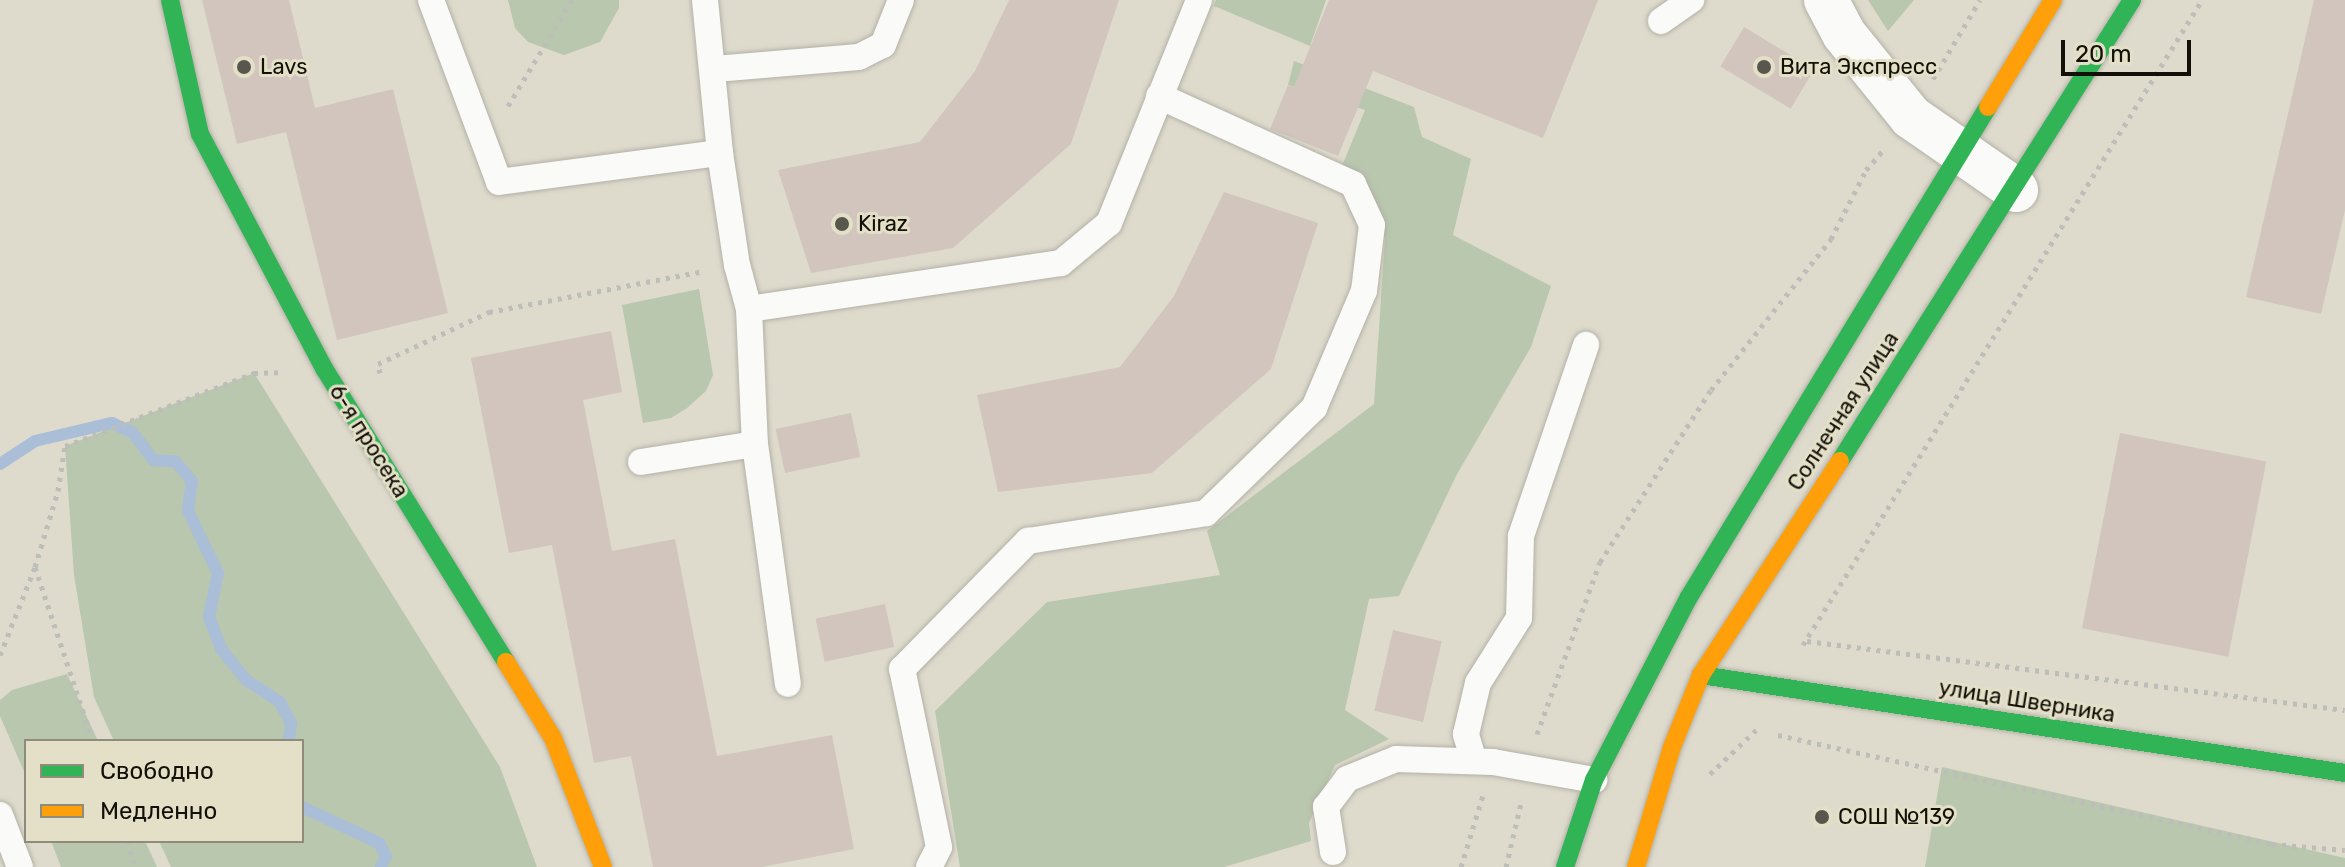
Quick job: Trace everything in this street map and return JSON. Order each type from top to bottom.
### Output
[{"type":"main road","name":"6-я просека","points":[[170,0],[200,134],[325,370],[553,738],[603,867]]},
{"type":"main road","name":"Солнечная улица","points":[[1565,867],[1594,780],[1689,597],[2053,0]]},
{"type":"main road","name":"Солнечная улица","points":[[1636,867],[1672,747],[1701,675],[2016,190],[2132,0]]},
{"type":"main road","name":"улица Шверника","points":[[1701,675],[2345,773]]},
{"type":"street","points":[[1826,0],[1844,34],[1911,117],[2016,190]]},
{"type":"lane","points":[[431,0],[499,182],[720,153]]},
{"type":"lane","points":[[705,0],[715,69],[720,153],[737,265],[749,309],[755,444],[788,684]]},
{"type":"lane","points":[[715,69],[859,57],[883,45],[901,0]]},
{"type":"lane","points":[[749,309],[1061,263],[1109,223],[1199,0]]},
{"type":"lane","points":[[1661,21],[1691,0]]},
{"type":"lane","points":[[929,867],[939,847],[902,669],[1028,541],[1206,513],[1314,408],[1364,291],[1372,225],[1353,184],[1159,96]]},
{"type":"lane","points":[[1484,762],[1466,734],[1478,683],[1519,618],[1521,536],[1586,345]]},
{"type":"lane","points":[[641,462],[755,444]]},
{"type":"lane","points":[[1333,852],[1326,807],[1347,779],[1396,759],[1484,762],[1594,780]]},
{"type":"lane","points":[[0,815],[20,867]]},
{"type":"path","points":[[485,145],[572,0]]},
{"type":"path","points":[[1461,867],[1484,762],[1503,734],[1534,743],[1600,562],[1711,390],[1831,239],[1866,170],[1911,117],[1980,0]]},
{"type":"path","points":[[2202,0],[1807,641],[1769,686],[1756,730],[2272,844],[2345,850]]},
{"type":"path","points":[[382,379],[378,364],[489,312],[737,265]]},
{"type":"path","points":[[0,655],[35,567],[58,491],[65,446],[254,373],[325,370]]},
{"type":"path","points":[[35,567],[92,739]]},
{"type":"path","points":[[1807,641],[2345,710]]},
{"type":"path","points":[[128,843],[135,867]]},
{"type":"green space","points":[[508,0],[619,0],[619,8],[600,42],[564,55],[528,42],[515,28]]},
{"type":"green space","points":[[1216,0],[1326,0],[1310,46],[1214,6]]},
{"type":"green space","points":[[1868,0],[1914,0],[1888,31]]},
{"type":"green space","points":[[1294,61],[1414,107],[1422,137],[1471,159],[1453,235],[1551,286],[1531,347],[1456,476],[1399,596],[1369,599],[1345,710],[1389,739],[1335,765],[1309,823],[1311,841],[1224,867],[960,867],[935,711],[1047,602],[1220,575],[1207,531],[1374,404],[1385,238],[1342,166],[1365,110],[1288,85]]},
{"type":"green space","points":[[699,289],[713,375],[706,391],[687,408],[671,418],[643,423],[622,305]]},
{"type":"green space","points":[[254,373],[500,767],[537,867],[171,867],[160,843],[304,843],[304,739],[113,739],[94,697],[74,575],[65,446]]},
{"type":"green space","points":[[67,674],[97,739],[24,739],[24,771],[0,716],[0,700],[12,690]]},
{"type":"green space","points":[[1942,767],[2345,858],[2345,867],[1925,867]]},
{"type":"green space","points":[[52,843],[146,843],[157,867],[61,867]]},
{"type":"building","points":[[202,0],[289,0],[315,108],[393,89],[448,313],[337,340],[286,132],[237,144]]},
{"type":"building","points":[[1009,0],[1119,0],[1071,144],[953,248],[811,273],[778,170],[920,142],[975,71]]},
{"type":"building","points":[[1329,0],[1598,0],[1543,138],[1373,71],[1338,156],[1270,129],[1288,85],[1294,87]]},
{"type":"building","points":[[2314,0],[2345,0],[2345,210],[2321,314],[2246,297]]},
{"type":"building","points":[[1744,27],[1814,69],[1791,109],[1720,66]]},
{"type":"building","points":[[1224,192],[1318,223],[1271,369],[1152,473],[998,492],[977,395],[1120,367],[1174,296]]},
{"type":"building","points":[[611,331],[622,392],[583,400],[612,551],[675,539],[717,756],[832,735],[854,849],[762,867],[653,867],[631,756],[594,763],[552,545],[509,553],[471,358]]},
{"type":"building","points":[[851,413],[860,457],[785,473],[776,429]]},
{"type":"building","points":[[2120,433],[2266,461],[2228,657],[2082,628]]},
{"type":"building","points":[[885,604],[894,647],[825,662],[816,619]]},
{"type":"building","points":[[1393,630],[1442,641],[1423,722],[1374,711]]},
{"type":"waterway","points":[[0,464],[35,441],[112,423],[133,433],[153,460],[175,461],[192,481],[188,511],[218,573],[209,617],[221,649],[246,680],[280,702],[291,724],[289,739]]},
{"type":"waterway","points":[[304,808],[379,843],[386,856],[381,867]]},
{"type":"traffic: fast","points":[[170,0],[200,134],[325,370],[506,662]]},
{"type":"traffic: fast","points":[[1840,461],[2132,0]]},
{"type":"traffic: fast","points":[[1565,867],[1594,780],[1689,597],[1988,107]]},
{"type":"traffic: fast","points":[[1701,675],[2345,773]]},
{"type":"traffic: slow","points":[[1988,107],[2053,0]]},
{"type":"traffic: slow","points":[[1636,867],[1672,747],[1701,675],[1840,461]]},
{"type":"traffic: slow","points":[[506,662],[553,738],[603,867]]},
{"type":"place","name":"Lavs","points":[[244,67]]},
{"type":"place","name":"Вита Экспресс","points":[[1764,67]]},
{"type":"place","name":"Kiraz","points":[[842,224]]},
{"type":"place","name":"СОШ №139","points":[[1822,817]]}]
